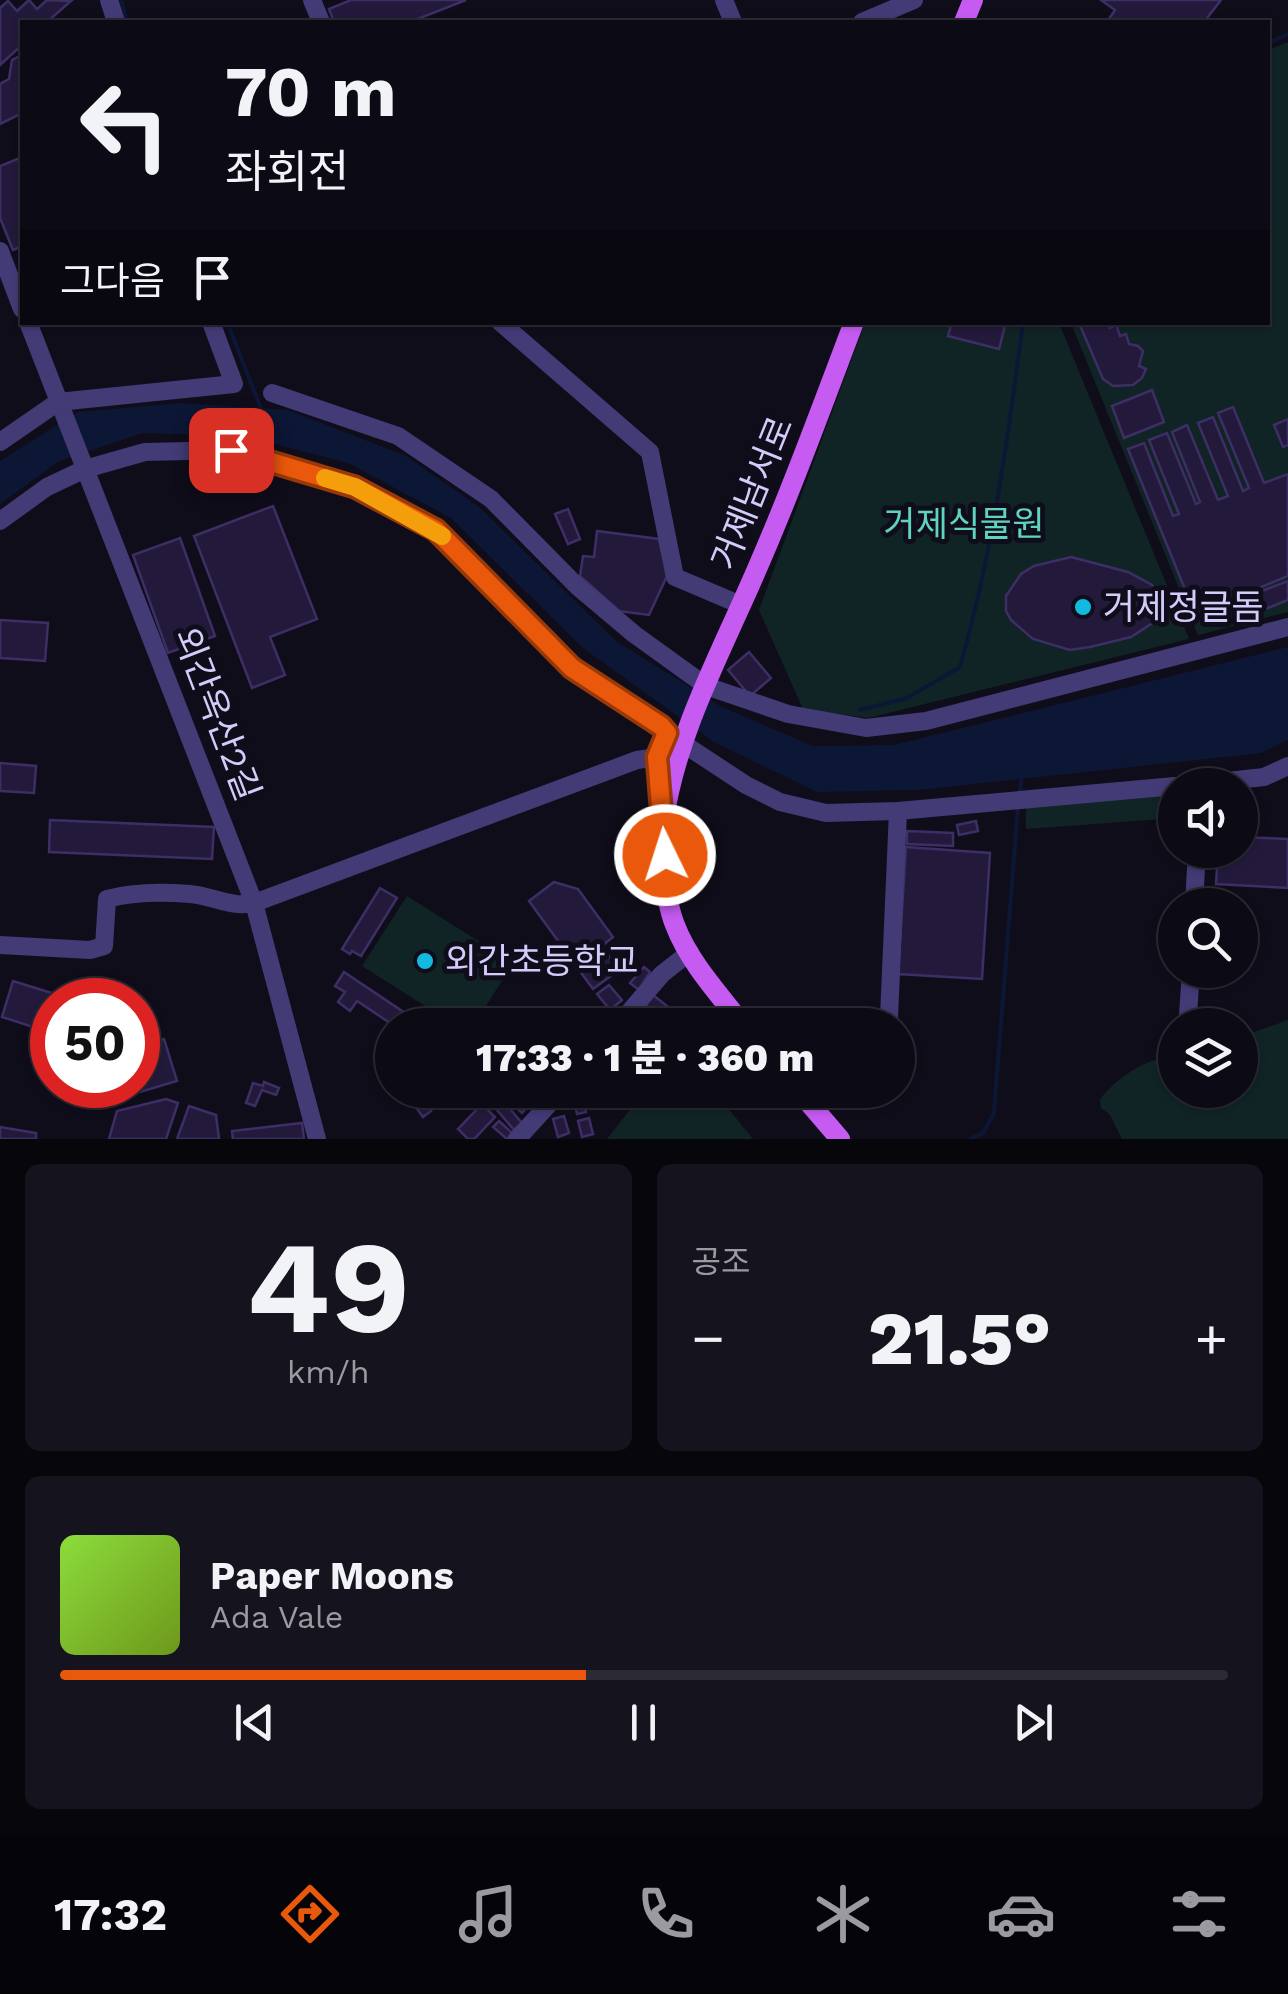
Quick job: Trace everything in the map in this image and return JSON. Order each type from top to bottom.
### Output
[{"type":"main road","name":"거제남서로","points":[[675,739],[706,686],[714,660],[741,606],[853,325]]},
{"type":"main road","points":[[675,739],[663,822],[674,924],[731,1008]]},
{"type":"main road","points":[[813,1108],[840,1139]]},
{"type":"street","points":[[867,20],[914,0]]},
{"type":"street","points":[[0,251],[20,305]]},
{"type":"street","name":"외간옥산2길","points":[[29,325],[254,903],[317,1139]]},
{"type":"street","points":[[0,442],[58,402],[234,384],[212,325]]},
{"type":"street","points":[[503,325],[650,452],[675,577],[741,606]]},
{"type":"street","points":[[272,393],[398,436],[491,499],[576,586],[706,686],[788,714],[866,728],[926,721],[1288,627]]},
{"type":"street","points":[[0,521],[48,487],[85,469],[145,452],[231,450],[355,487],[436,530],[572,668],[746,785],[780,802],[826,814],[898,812],[1158,788]]},
{"type":"street","points":[[0,945],[90,950],[104,946],[108,899],[120,896],[192,894],[240,906],[254,903],[637,760],[657,757],[675,739]]},
{"type":"street","points":[[657,757],[663,822]]},
{"type":"street","points":[[1258,778],[1288,766]]},
{"type":"street","points":[[890,1008],[898,812]]},
{"type":"street","points":[[633,1008],[662,974],[690,952]]},
{"type":"street","points":[[517,1139],[545,1108]]},
{"type":"green space","points":[[1288,42],[1288,612],[1198,635],[1072,325],[1270,325],[1270,49]]},
{"type":"green space","name":"거제식물원","points":[[864,325],[1060,325],[1189,639],[868,718],[803,709],[759,610]]},
{"type":"green space","points":[[1158,788],[1158,819],[1026,829],[1026,800]]},
{"type":"green space","points":[[407,896],[513,963],[485,1008],[428,1008],[362,966]]},
{"type":"green space","points":[[1288,1020],[1288,1139],[1122,1139],[1110,1115],[1101,1108],[1100,1099],[1124,1076],[1158,1059],[1158,1108],[1258,1108],[1258,1031]]},
{"type":"green space","points":[[631,1108],[728,1108],[753,1139],[607,1139]]},
{"type":"water","points":[[179,403],[288,410],[406,456],[478,506],[616,641],[722,707],[813,746],[894,745],[1288,647],[1288,740],[1261,753],[919,790],[817,792],[714,742],[583,648],[451,518],[348,463],[244,436],[143,433],[59,461],[0,504],[0,461],[78,412]]},
{"type":"building","points":[[29,0],[37,9],[47,0],[71,1],[49,20],[20,20],[20,47],[0,65],[0,8],[8,1],[17,11]]},
{"type":"building","points":[[351,0],[466,0],[415,20],[333,20],[329,9]]},
{"type":"building","points":[[1101,0],[1221,0],[1206,20],[1108,20],[1115,10]]},
{"type":"building","points":[[20,56],[20,114],[0,124],[0,84],[9,79],[12,60]]},
{"type":"building","points":[[20,158],[20,247],[13,250],[0,218],[0,166]]},
{"type":"building","points":[[951,325],[1005,325],[999,349],[948,336]]},
{"type":"building","points":[[1080,325],[1116,325],[1120,336],[1126,334],[1129,344],[1143,351],[1139,366],[1146,369],[1133,385],[1113,386],[1103,379]]},
{"type":"building","points":[[1152,390],[1164,422],[1124,438],[1112,406]]},
{"type":"building","points":[[1233,407],[1264,483],[1288,474],[1288,576],[1195,614],[1128,449],[1144,443],[1173,516],[1179,514],[1149,440],[1167,433],[1196,504],[1200,502],[1172,432],[1187,425],[1218,500],[1228,496],[1198,423],[1213,417],[1243,491],[1249,488],[1218,413]]},
{"type":"building","points":[[1288,419],[1288,445],[1283,447],[1274,425]]},
{"type":"building","points":[[273,506],[317,619],[270,637],[285,675],[252,688],[194,536]]},
{"type":"building","points":[[568,509],[580,539],[568,544],[555,514]]},
{"type":"building","points":[[597,531],[659,539],[667,576],[649,615],[619,611],[580,576],[583,556],[594,557]]},
{"type":"building","points":[[180,538],[215,636],[168,653],[133,555]]},
{"type":"building","name":"거제정글돔","points":[[1071,557],[1128,572],[1152,585],[1160,602],[1160,613],[1154,622],[1131,637],[1070,650],[1033,639],[1011,620],[1006,611],[1006,596],[1021,574],[1034,566]]},
{"type":"building","points":[[1288,581],[1288,600],[1240,619],[1233,602]]},
{"type":"building","points":[[0,620],[48,623],[45,661],[0,658]]},
{"type":"building","points":[[749,652],[771,678],[750,696],[728,670]]},
{"type":"building","points":[[0,763],[36,766],[34,793],[0,791]]},
{"type":"building","points":[[50,820],[214,827],[212,859],[49,852]]},
{"type":"building","points":[[976,821],[978,831],[959,835],[957,825]]},
{"type":"building","points":[[907,831],[953,833],[953,846],[907,844]]},
{"type":"building","points":[[1258,838],[1288,839],[1288,888],[1216,884],[1217,868],[1258,868]]},
{"type":"building","points":[[906,847],[990,853],[982,979],[898,974]]},
{"type":"building","points":[[554,882],[578,889],[613,937],[602,946],[619,970],[593,989],[529,901]]},
{"type":"building","points":[[380,888],[397,898],[361,956],[352,951],[350,954],[342,949]]},
{"type":"building","points":[[644,967],[650,972],[639,990],[630,983]]},
{"type":"building","points":[[344,972],[398,1008],[375,1008],[375,1013],[357,1001],[350,1011],[338,1002],[345,992],[335,986]]},
{"type":"building","points":[[13,981],[30,986],[30,1026],[2,1017]]},
{"type":"building","points":[[609,985],[622,1000],[608,1008],[597,994]]},
{"type":"building","points":[[653,995],[667,1006],[649,1008],[644,1003]]},
{"type":"building","points":[[164,1039],[177,1081],[160,1086],[160,1040]]},
{"type":"building","points":[[264,1082],[279,1088],[276,1095],[262,1090],[255,1106],[246,1103],[253,1083],[263,1086]]},
{"type":"building","points":[[160,1100],[178,1103],[166,1139],[109,1139],[117,1111],[160,1108]]},
{"type":"building","points":[[189,1106],[216,1115],[219,1139],[177,1139]]},
{"type":"building","points":[[416,1108],[429,1108],[431,1111],[423,1117]]},
{"type":"building","points":[[478,1108],[486,1108],[495,1117],[474,1139],[468,1139],[458,1129]]},
{"type":"building","points":[[495,1108],[509,1108],[522,1123],[514,1130]]},
{"type":"building","points":[[564,1116],[569,1133],[558,1137],[553,1119]]},
{"type":"building","points":[[589,1118],[593,1134],[582,1137],[578,1121]]},
{"type":"building","points":[[499,1121],[512,1133],[507,1139],[493,1127]]},
{"type":"building","points":[[302,1123],[304,1139],[233,1139],[232,1131]]},
{"type":"building","points":[[0,1127],[36,1133],[36,1139],[0,1139]]},
{"type":"waterway","points":[[121,0],[126,20]]},
{"type":"waterway","points":[[1270,42],[1288,34]]},
{"type":"waterway","points":[[228,325],[262,411]]},
{"type":"waterway","points":[[860,710],[907,698],[960,667],[990,539],[1023,325]]},
{"type":"waterway","points":[[1019,796],[1022,776]]},
{"type":"waterway","points":[[970,1139],[983,1133],[994,1113],[1018,806]]},
{"type":"slow traffic","points":[[325,478],[355,487],[442,536]]},
{"type":"place","name":"거제정글돔","points":[[1083,607]]},
{"type":"place","name":"외간초등학교","points":[[425,961]]},
{"type":"route","points":[[231,450],[355,487],[436,530],[572,668],[661,726],[667,733],[657,757],[665,855]]}]
